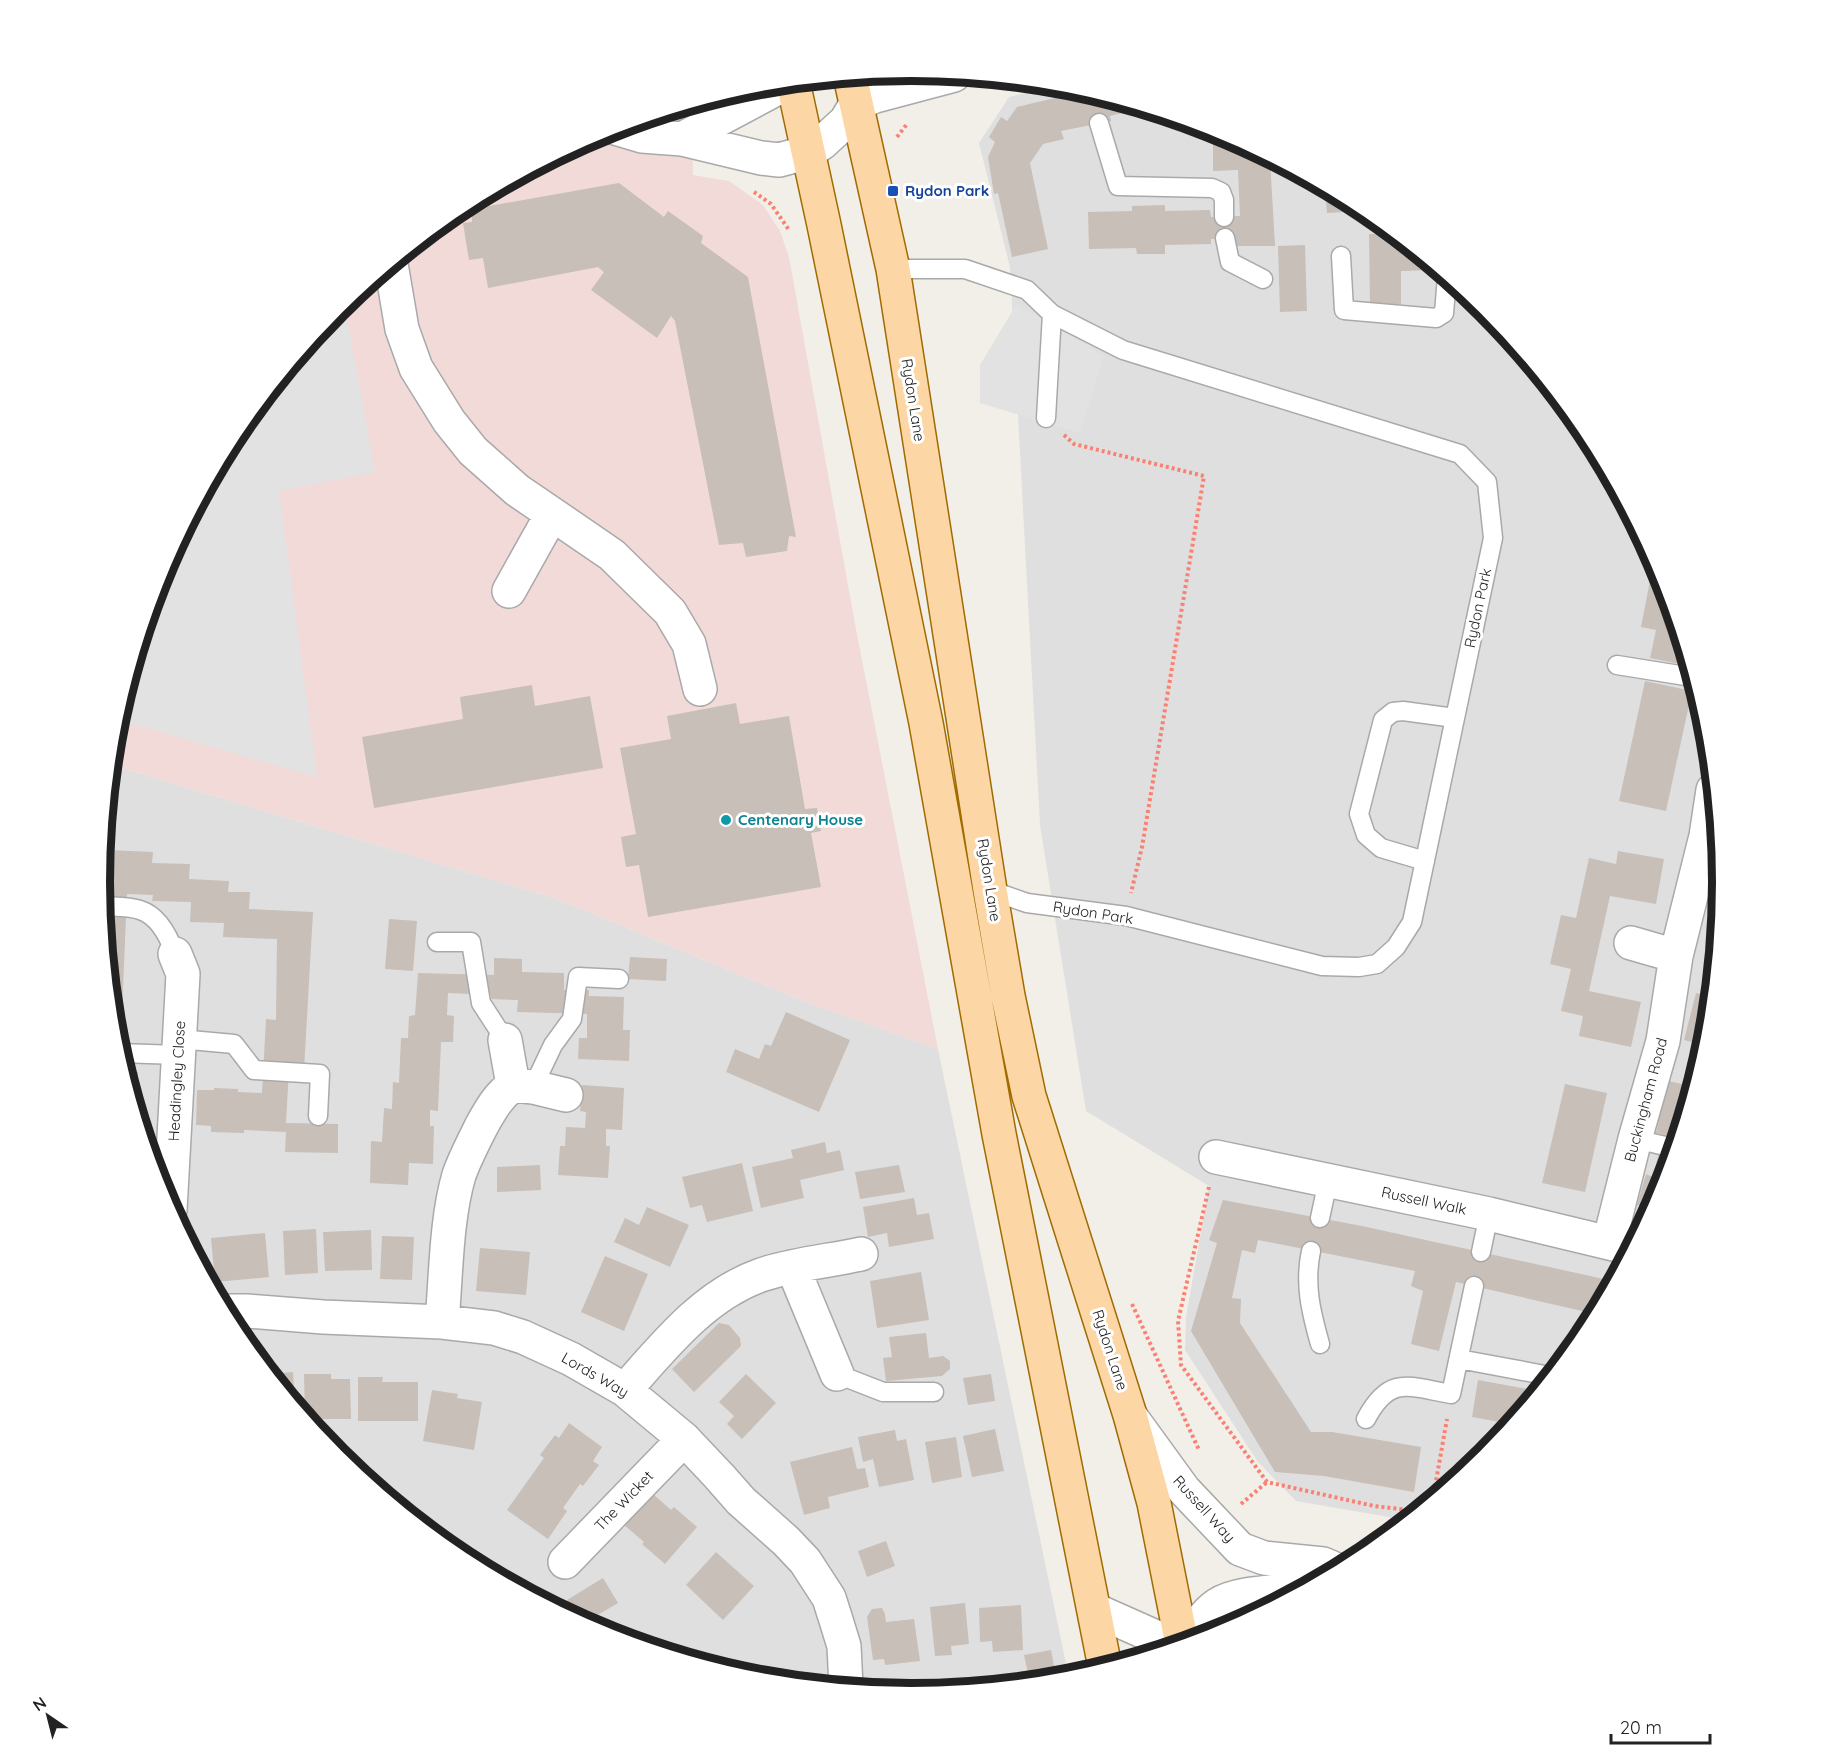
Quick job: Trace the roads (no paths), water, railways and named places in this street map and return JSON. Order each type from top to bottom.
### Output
[{"type":"main road","points":[[795,90],[924,712],[999,1134],[1104,1659]]},
{"type":"main road","name":"Rydon Lane","points":[[853,90],[892,269],[990,890],[1008,996],[1029,1096],[1130,1415],[1154,1503],[1180,1635]]},
{"type":"street","points":[[630,132],[642,136],[682,139],[779,160],[809,152],[846,121],[853,90],[875,96],[929,82]]},
{"type":"street","points":[[682,139],[766,94]]},
{"type":"street","points":[[392,272],[402,329],[416,368],[448,421],[473,451],[517,490],[612,555],[670,612],[689,644],[700,689]]},
{"type":"street","points":[[509,591],[552,513]]},
{"type":"street","name":"Buckingham Road","points":[[1620,1246],[1635,1139],[1663,1041],[1676,956],[1709,817]]},
{"type":"street","points":[[1631,943],[1676,956]]},
{"type":"street","name":"Headingley Close","points":[[171,1191],[183,974],[175,954]]},
{"type":"street","points":[[505,1040],[523,1086]]},
{"type":"street","points":[[442,1322],[453,1203],[460,1174],[474,1140],[493,1105],[503,1093],[523,1086],[566,1095]]},
{"type":"street","name":"Russell Walk","points":[[1216,1157],[1489,1214],[1620,1246]]},
{"type":"street","points":[[625,1390],[667,1343],[717,1297],[734,1287],[763,1275],[861,1254]]},
{"type":"street","points":[[793,1268],[837,1374]]},
{"type":"street","name":"Lords Way","points":[[234,1311],[442,1322],[494,1328],[523,1337],[571,1359],[625,1390],[684,1439],[741,1501],[799,1554],[816,1576],[829,1598],[844,1646],[846,1680]]},
{"type":"street","name":"Russell Way","points":[[1130,1415],[1184,1490],[1240,1549],[1264,1558],[1327,1566]]},
{"type":"street","name":"The Wicket","points":[[565,1562],[684,1439]]},
{"type":"street","points":[[1194,1630],[1217,1605],[1235,1598],[1281,1592]]},
{"type":"street","points":[[1095,1610],[1165,1641]]},
{"type":"lane","points":[[1099,123],[1118,186],[1212,188],[1221,192],[1224,200],[1224,217]]},
{"type":"lane","points":[[1225,238],[1230,262],[1263,279]]},
{"type":"lane","points":[[1341,256],[1344,310],[1436,318],[1444,313],[1446,287]]},
{"type":"lane","name":"Rydon Park","points":[[892,269],[965,269],[1027,290],[1052,314],[1123,350],[1460,454],[1487,482],[1493,538],[1412,922],[1396,947],[1377,964],[1359,967],[1322,966],[1126,916],[1027,903],[990,890]]},
{"type":"lane","points":[[1046,418],[1052,314]]},
{"type":"lane","points":[[1617,665],[1684,676]]},
{"type":"lane","points":[[1425,861],[1381,848],[1366,836],[1359,814],[1383,720],[1393,712],[1403,711],[1455,718]]},
{"type":"lane","points":[[110,907],[141,910],[159,922],[175,954]]},
{"type":"lane","points":[[437,942],[471,942],[481,1003],[505,1040]]},
{"type":"lane","points":[[523,1086],[572,1019],[578,977],[620,978]]},
{"type":"lane","points":[[128,1052],[234,1044],[254,1070],[320,1074],[318,1116]]},
{"type":"lane","points":[[1635,1139],[1666,1146]]},
{"type":"lane","points":[[1320,1218],[1328,1180]]},
{"type":"lane","points":[[1481,1252],[1489,1214]]},
{"type":"lane","points":[[1311,1251],[1307,1269],[1309,1304],[1320,1344]]},
{"type":"lane","points":[[1366,1419],[1375,1402],[1388,1390],[1404,1387],[1451,1394],[1474,1286]]},
{"type":"lane","points":[[1459,1359],[1542,1375]]},
{"type":"lane","points":[[837,1374],[883,1392],[934,1392]]},
{"type":"place","name":"Rydon Park","points":[[893,191]]},
{"type":"place","name":"Centenary House","points":[[726,820]]}]
